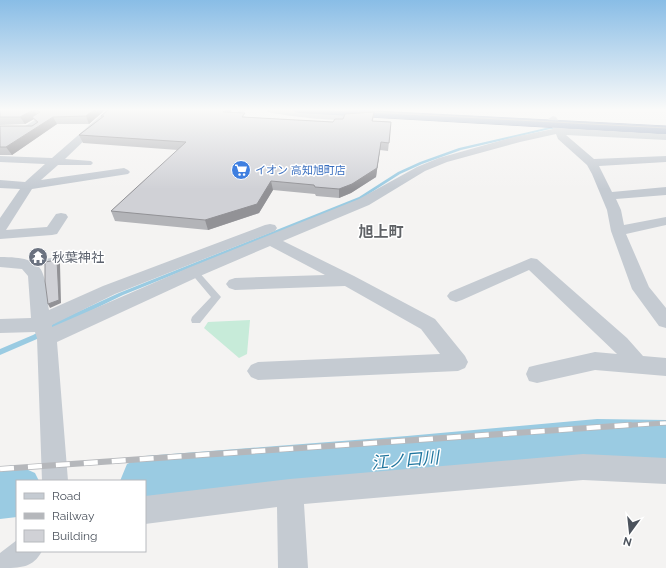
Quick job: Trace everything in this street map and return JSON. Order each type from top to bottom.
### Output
[{"type":"street","points":[[0,228],[28,186],[82,137]]},
{"type":"street","points":[[0,326],[44,330],[194,272],[364,202],[394,177],[419,160],[528,137]]},
{"type":"street","points":[[562,137],[591,163],[598,174],[614,210],[618,231],[641,289],[666,321]]},
{"type":"street","points":[[0,159],[87,163]]},
{"type":"street","points":[[591,163],[666,159]]},
{"type":"street","points":[[0,184],[28,186],[124,172]]},
{"type":"street","points":[[44,330],[109,290],[355,195],[394,177]]},
{"type":"street","points":[[607,196],[666,192]]},
{"type":"street","points":[[0,235],[52,231],[61,217]]},
{"type":"street","points":[[618,231],[666,221]]},
{"type":"street","points":[[258,371],[458,362],[428,324],[348,280],[269,240]]},
{"type":"street","points":[[0,262],[16,262],[28,265],[36,275],[44,330],[56,477]]},
{"type":"street","points":[[456,296],[531,264],[620,344],[638,364]]},
{"type":"street","points":[[235,284],[348,280]]},
{"type":"street","points":[[537,374],[595,361],[666,367]]},
{"type":"street","points":[[146,510],[290,492],[583,467],[666,470]]},
{"type":"street","points":[[290,492],[293,568]]},
{"type":"street","points":[[6,568],[26,552]]},
{"type":"lane","points":[[28,265],[68,258]]},
{"type":"lane","points":[[194,272],[216,297],[196,320]]},
{"type":"green space","points":[[250,320],[247,354],[239,358],[204,328],[208,322]]},
{"type":"building","points":[[0,137],[22,137],[6,147],[0,147]]},
{"type":"building","name":"イオン 高知旭町店","points":[[102,137],[390,137],[389,143],[381,142],[377,168],[352,184],[339,189],[271,181],[257,204],[205,220],[111,211],[186,142]]},
{"type":"building","points":[[57,260],[59,300],[48,304],[45,281],[45,262]]},
{"type":"waterway","points":[[0,352],[35,337],[62,322],[121,294],[360,198],[399,173],[421,163],[460,149],[514,137]]},
{"type":"waterway","name":"江ノ口川","points":[[146,482],[407,461],[597,443],[666,444]]},
{"type":"waterway","name":"江ノ口川","points":[[0,493],[16,491]]},
{"type":"railway","points":[[616,426],[666,423]]},
{"type":"railway","points":[[0,469],[630,425]]},
{"type":"place","name":"イオン 高知旭町店","points":[[241,170]]},
{"type":"place","name":"秋葉神社","points":[[38,257]]},
{"type":"district","name":"旭上町","points":[[381,232]]}]
